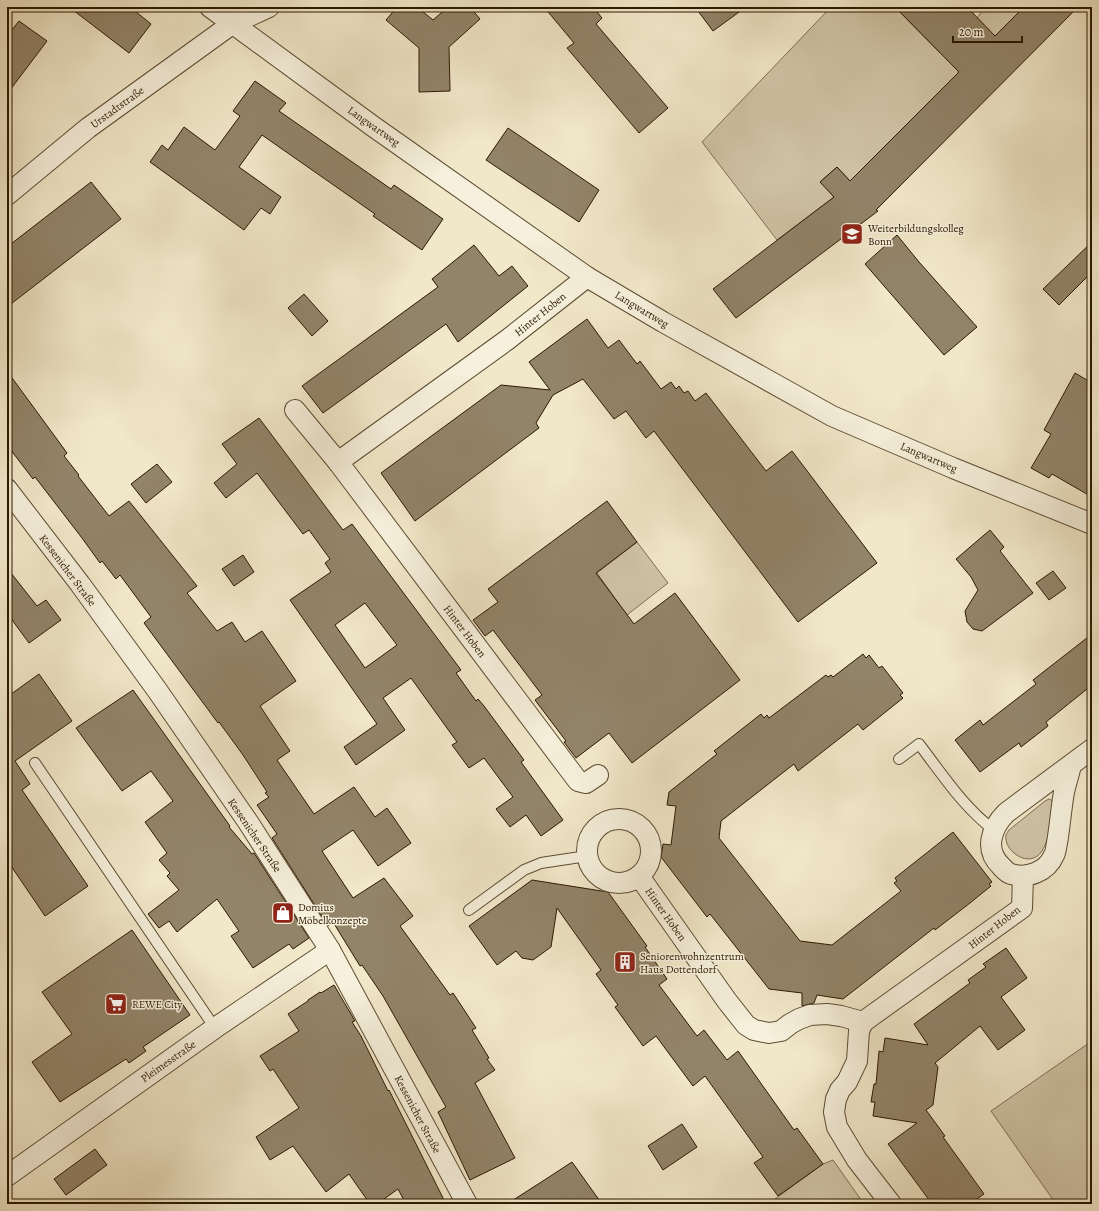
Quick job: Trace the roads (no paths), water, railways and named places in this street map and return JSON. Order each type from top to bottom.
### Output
[{"type":"street","name":"Langwartweg","points":[[210,7],[374,127],[587,277],[686,336],[832,416],[953,468],[1092,524]]},
{"type":"street","name":"Urstadtstraße","points":[[7,195],[88,128],[232,24],[269,7]]},
{"type":"street","name":"Hinter Hoben","points":[[338,462],[507,340],[587,277]]},
{"type":"street","name":"Hinter Hoben","points":[[295,410],[338,462],[578,781],[586,783],[598,775]]},
{"type":"street","name":"Kessenicher Straße","points":[[7,489],[80,584],[157,690],[248,822],[330,950],[467,1204]]},
{"type":"street","points":[[1071,765],[1064,791],[1060,825],[1054,856],[1042,871],[1023,876],[1010,874],[994,858],[991,850],[991,840],[1000,819],[1092,749]]},
{"type":"street","name":"Hinter Hoben","points":[[620,818],[627,819],[643,828],[649,837],[652,847],[651,858],[647,867],[639,876],[631,881],[618,883],[606,880],[598,875],[592,868],[587,856],[588,842],[596,828],[606,821],[620,818]]},
{"type":"street","name":"Hinter Hoben","points":[[639,876],[727,1001],[746,1025],[754,1030],[769,1033],[781,1031],[799,1019],[810,1015],[827,1014],[842,1016],[863,1022],[1022,908],[1023,876]]},
{"type":"street","name":"Pleimesstraße","points":[[7,1176],[215,1028],[330,950]]},
{"type":"street","points":[[863,1022],[860,1031],[857,1061],[848,1082],[840,1090],[836,1099],[834,1112],[837,1127],[857,1160],[891,1204]]},
{"type":"lane","points":[[899,758],[919,744],[967,806],[994,830]]},
{"type":"lane","points":[[35,763],[215,1028]]},
{"type":"lane","points":[[468,910],[524,870],[541,863],[587,856]]},
{"type":"place","name":"Weiterbildungskolleg Bonn","points":[[852,234]]},
{"type":"place","name":"Domius Möbelkonzepte","points":[[283,913]]},
{"type":"place","name":"Seniorenwohnzentrum Haus Dottendorf","points":[[625,962]]},
{"type":"place","name":"REWE City","points":[[116,1004]]}]
